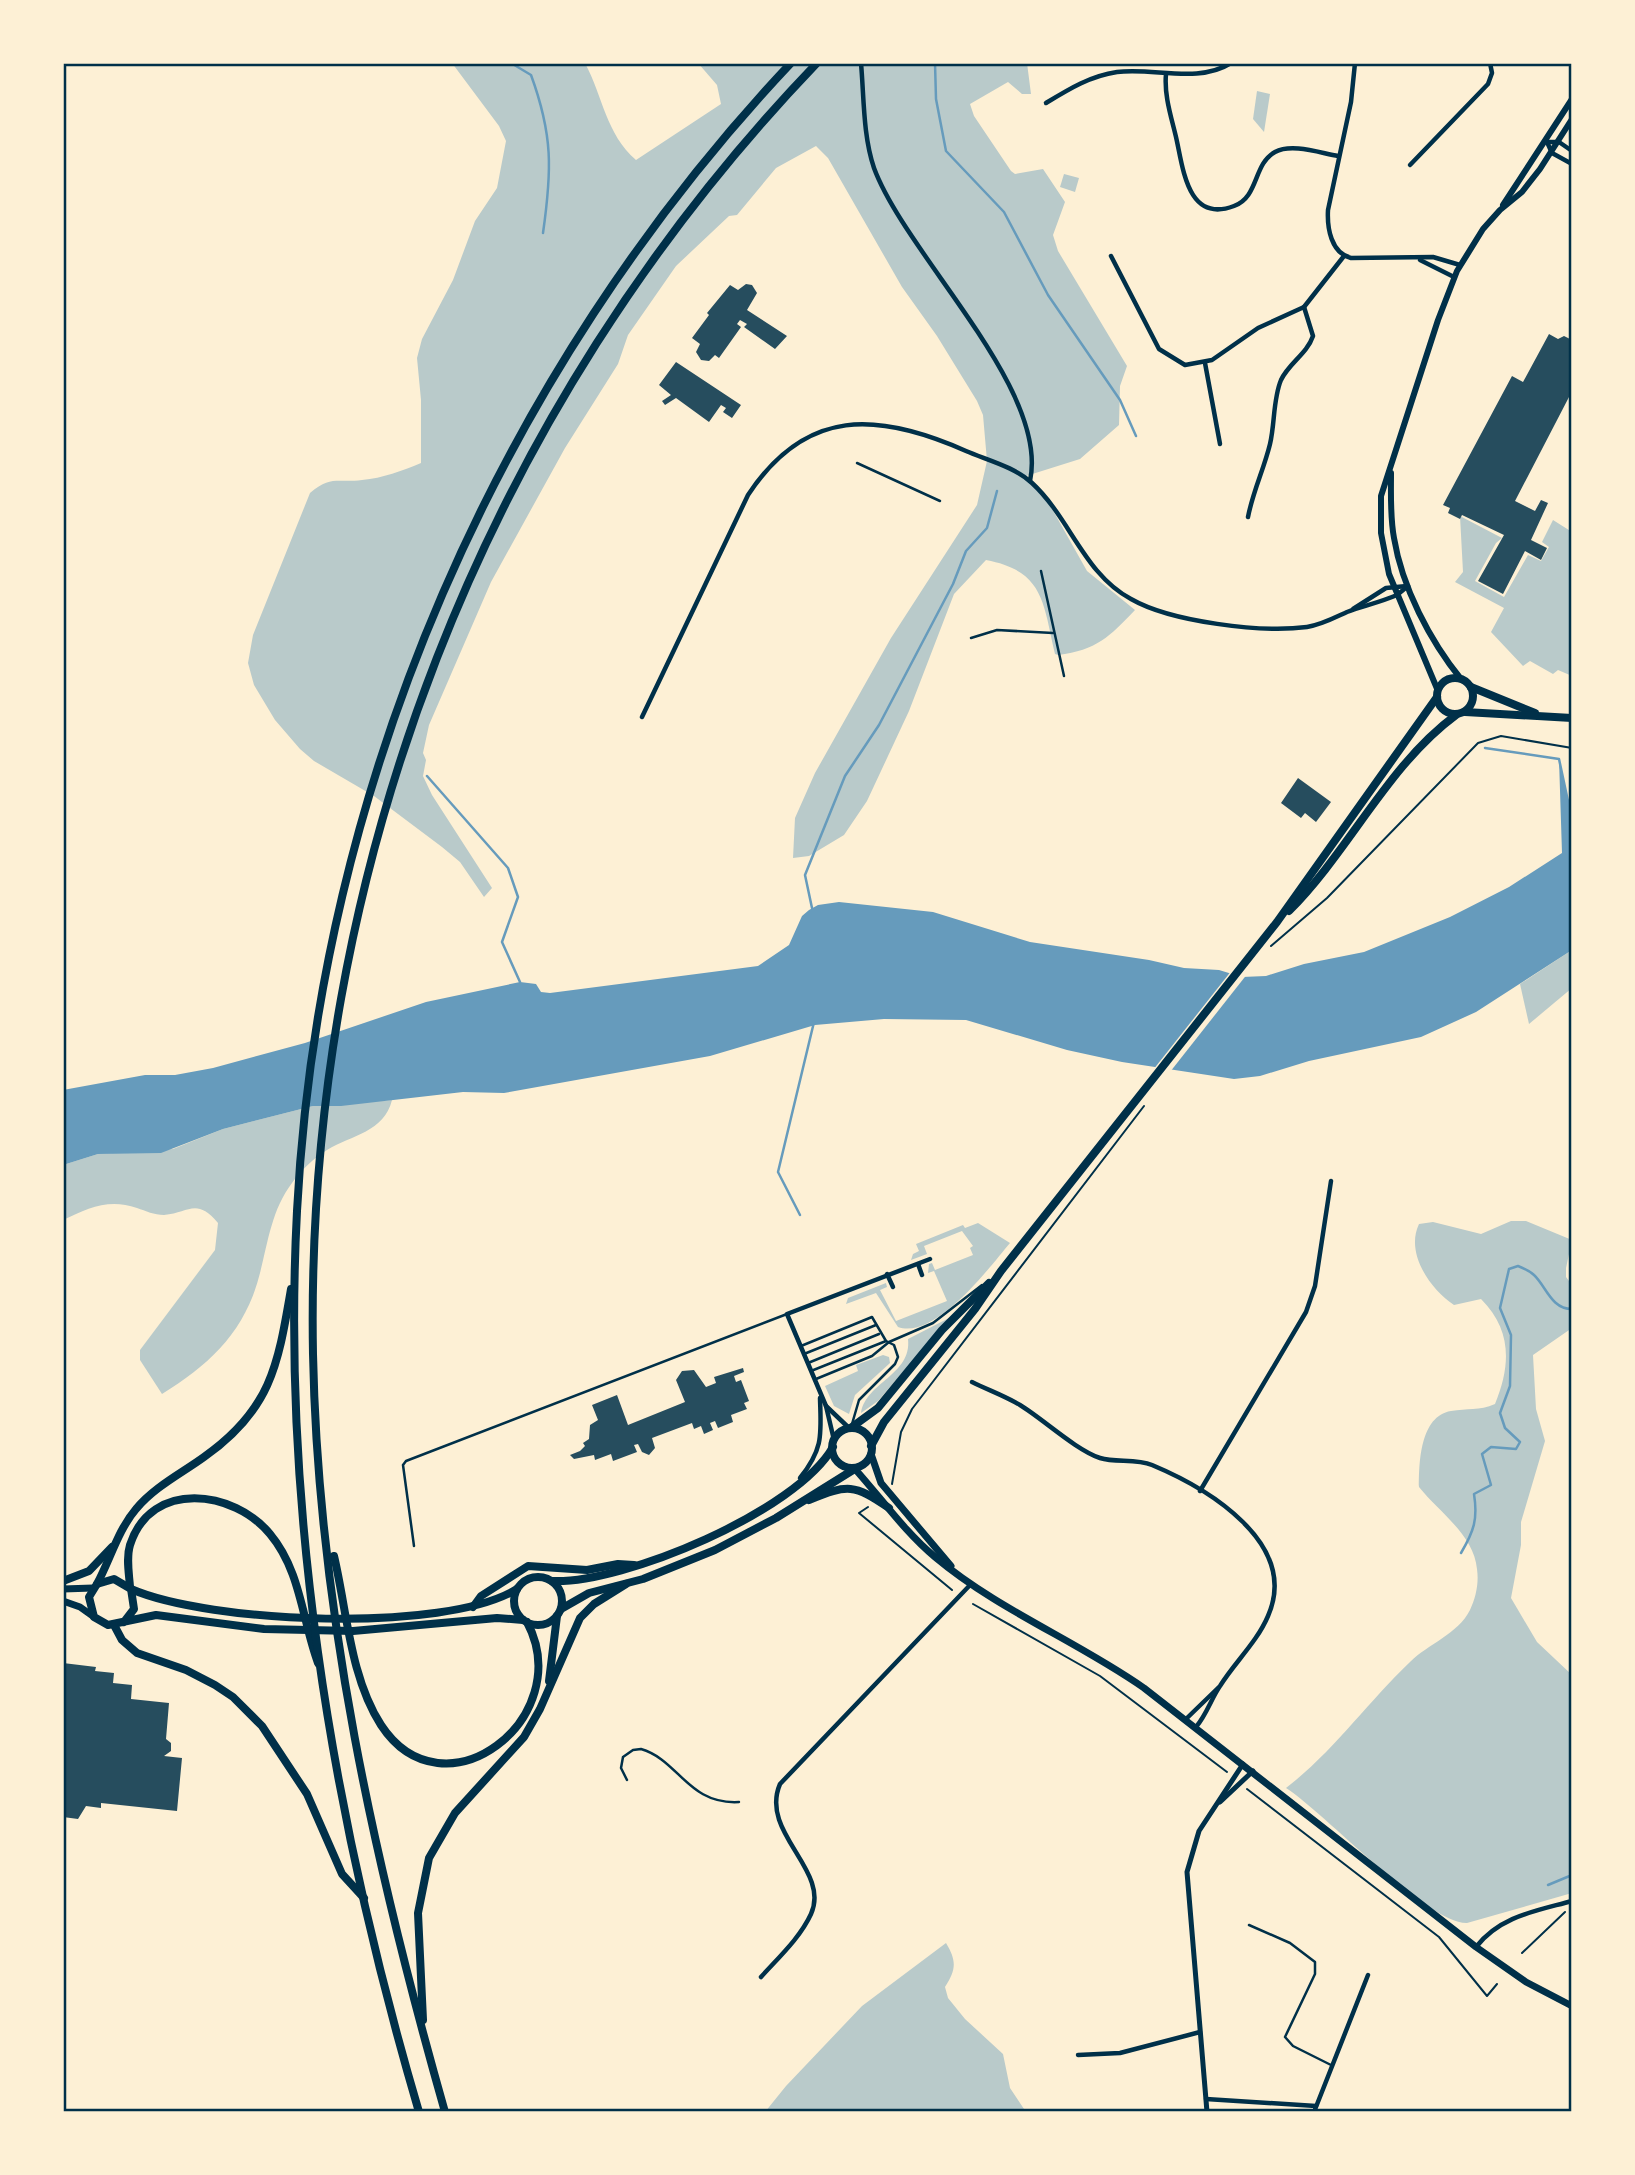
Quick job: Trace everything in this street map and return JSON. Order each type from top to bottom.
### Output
[{"type":"highway","points":[[419,2112],[366,1900],[323,1678],[297,1421],[295,1262],[300,1172],[315,1040],[331,946],[342,889],[411,669],[439,598],[489,492],[552,378],[609,289],[665,210],[728,132],[791,63]]},
{"type":"highway","points":[[445,2112],[388,1903],[341,1646],[324,1517],[313,1334],[319,1174],[326,1093],[351,942],[372,850],[406,741],[454,615],[503,506],[569,386],[623,301],[698,199],[746,140],[817,63]]},
{"type":"highway","points":[[295,1262],[282,1340],[269,1384],[256,1409],[218,1447],[141,1504],[117,1542],[95,1586],[89,1603],[94,1617],[114,1625],[165,1616],[264,1629],[394,1629],[497,1618],[543,1625],[589,1593],[626,1584],[715,1550],[863,1466],[884,1422],[1277,922],[1447,680],[1461,679],[1471,687],[1538,714]]},
{"type":"highway","points":[[1277,922],[1331,863],[1417,748],[1472,703],[1471,687]]},
{"type":"highway","points":[[1437,694],[1445,712],[1538,714],[1572,718]]},
{"type":"highway","points":[[95,1586],[114,1579],[130,1588],[173,1603],[262,1615],[393,1615],[473,1606],[498,1600],[533,1577],[552,1581],[584,1581],[637,1566],[712,1535],[786,1495],[819,1469],[833,1443],[850,1427],[878,1408],[942,1330],[1001,1271]]},
{"type":"highway","points":[[850,1427],[863,1432],[871,1450]]},
{"type":"highway","points":[[833,1443],[840,1462],[854,1469]]},
{"type":"highway","points":[[796,1505],[833,1490],[854,1488],[889,1508]]},
{"type":"highway","points":[[124,1622],[134,1609],[130,1588],[131,1544],[140,1527],[153,1514],[185,1498],[210,1498],[233,1504],[262,1525],[285,1556],[323,1678]]},
{"type":"highway","points":[[324,1517],[357,1663],[370,1702],[388,1734],[417,1756],[438,1762],[464,1761],[494,1748],[516,1727],[533,1696],[539,1673],[538,1646],[514,1605],[517,1589]]},
{"type":"highway","points":[[63,1581],[89,1571],[117,1542]]},
{"type":"highway","points":[[473,1606],[481,1596],[528,1566],[587,1570],[618,1564],[637,1566]]},
{"type":"highway","points":[[545,1697],[562,1597],[552,1581]]},
{"type":"highway","points":[[425,2041],[418,1913],[429,1858],[455,1813],[524,1737],[580,1618],[594,1604],[626,1584]]},
{"type":"highway","points":[[114,1625],[122,1640],[137,1653],[186,1670],[215,1685],[233,1697],[256,1720],[294,1770],[321,1822],[342,1874],[366,1900]]},
{"type":"main road","points":[[1437,694],[1393,585],[1382,544],[1381,496],[1454,277],[1477,237],[1500,210],[1572,99]]},
{"type":"main road","points":[[1500,210],[1522,192],[1559,142],[1572,119]]},
{"type":"main road","points":[[1391,469],[1394,540],[1408,586],[1441,650],[1461,679]]},
{"type":"main road","points":[[871,1450],[885,1489],[955,1572]]},
{"type":"main road","points":[[854,1469],[934,1556],[971,1584],[1108,1664],[1186,1719],[1476,1947],[1520,1978],[1572,2006]]},
{"type":"main road","points":[[63,1589],[95,1586]]},
{"type":"main road","points":[[63,1601],[80,1606],[94,1617]]},
{"type":"street","points":[[861,63],[869,148],[874,168],[889,198],[1014,397],[1033,450],[1030,481]]},
{"type":"street","points":[[1046,103],[1088,79],[1103,75],[1130,71],[1166,74],[1215,70],[1231,63]]},
{"type":"street","points":[[1343,256],[1334,244],[1327,224],[1338,156],[1351,102],[1355,63]]},
{"type":"street","points":[[1410,165],[1488,84],[1492,73],[1490,63]]},
{"type":"street","points":[[1166,74],[1168,100],[1184,178],[1190,191],[1201,203],[1219,208],[1238,204],[1254,187],[1265,160],[1278,151],[1291,149],[1338,156]]},
{"type":"street","points":[[1546,142],[1559,142],[1572,151]]},
{"type":"street","points":[[1546,142],[1552,152],[1572,164]]},
{"type":"street","points":[[1111,256],[1159,349],[1185,365],[1206,363],[1258,328],[1304,307],[1343,256]]},
{"type":"street","points":[[1343,256],[1419,260],[1433,257],[1460,265]]},
{"type":"street","points":[[1419,260],[1454,277]]},
{"type":"street","points":[[1248,517],[1253,488],[1270,444],[1277,391],[1283,377],[1307,349],[1313,336],[1304,307]]},
{"type":"street","points":[[1206,363],[1220,444]]},
{"type":"street","points":[[642,718],[748,495],[762,473],[800,440],[839,427],[885,423],[950,444],[1030,481],[1044,495],[1106,581],[1131,600],[1149,608],[1207,622],[1294,628],[1311,626],[1397,596],[1408,586]]},
{"type":"street","points":[[1349,611],[1377,592],[1393,585],[1408,586]]},
{"type":"street","points":[[1200,1491],[1306,1312],[1315,1286],[1331,1181]]},
{"type":"street","points":[[850,1427],[827,1406],[820,1394],[788,1314],[930,1259]]},
{"type":"street","points":[[918,1264],[922,1275]]},
{"type":"street","points":[[887,1274],[892,1287]]},
{"type":"street","points":[[972,1382],[1019,1404],[1099,1458],[1150,1464],[1226,1508],[1256,1534],[1266,1552],[1273,1574],[1269,1613],[1218,1688],[1186,1719]]},
{"type":"street","points":[[786,1495],[806,1470],[820,1445],[820,1394]]},
{"type":"street","points":[[827,1406],[833,1443]]},
{"type":"street","points":[[761,1978],[796,1938],[812,1914],[815,1900],[803,1864],[782,1829],[776,1812],[775,1796],[780,1784],[971,1584]]},
{"type":"street","points":[[1196,1727],[1209,1710],[1218,1688]]},
{"type":"street","points":[[1207,2112],[1186,1883],[1195,1840],[1243,1763]]},
{"type":"street","points":[[1218,1804],[1253,1771]]},
{"type":"street","points":[[1476,1947],[1489,1932],[1505,1922],[1572,1901]]},
{"type":"street","points":[[1206,2099],[1315,2109],[1368,1975]]},
{"type":"street","points":[[1079,2055],[1120,2053],[1200,2032]]},
{"type":"lane","points":[[856,463],[940,501]]},
{"type":"lane","points":[[1041,571],[1064,676]]},
{"type":"lane","points":[[971,638],[997,630],[1053,633]]},
{"type":"lane","points":[[811,1371],[940,1319],[1001,1271]]},
{"type":"lane","points":[[414,1546],[403,1465],[406,1461],[788,1314]]},
{"type":"lane","points":[[801,1346],[872,1317],[879,1334],[896,1349],[897,1360],[859,1400],[850,1427]]},
{"type":"lane","points":[[804,1354],[876,1325]]},
{"type":"lane","points":[[808,1363],[879,1334]]},
{"type":"lane","points":[[814,1379],[872,1356],[888,1342]]},
{"type":"lane","points":[[628,1780],[621,1768],[624,1757],[633,1750],[645,1750],[702,1794],[720,1801],[739,1802]]},
{"type":"lane","points":[[1249,1925],[1290,1943],[1315,1962],[1315,1974],[1286,2037],[1293,2046],[1331,2065]]},
{"type":"path","points":[[1265,950],[1319,906],[1478,743],[1501,736],[1572,748]]},
{"type":"path","points":[[892,1485],[901,1432],[912,1409],[1122,1139],[1146,1103]]},
{"type":"path","points":[[868,1507],[859,1513],[952,1590]]},
{"type":"path","points":[[973,1604],[1100,1676],[1227,1772]]},
{"type":"path","points":[[1247,1789],[1439,1937],[1487,1996],[1497,1984]]},
{"type":"path","points":[[1522,1953],[1569,1907]]},
{"type":"shaded area","points":[[452,63],[585,63],[611,127],[636,160],[721,104],[717,85],[698,63],[1027,63],[1031,94],[1022,94],[1008,82],[970,104],[974,116],[1011,171],[1015,174],[1043,169],[1065,202],[1053,235],[1058,251],[1127,366],[1120,386],[1119,425],[1080,459],[1026,476],[1051,507],[1087,571],[1135,610],[1093,646],[1071,653],[1055,654],[1043,604],[1030,581],[1020,572],[986,560],[954,594],[909,711],[867,801],[844,835],[809,856],[793,858],[795,818],[815,773],[891,638],[977,505],[987,461],[983,415],[977,401],[937,336],[902,287],[828,158],[816,146],[776,168],[737,215],[729,216],[676,266],[628,335],[618,364],[565,448],[491,582],[429,725],[423,753],[426,760],[423,776],[432,795],[492,888],[484,897],[460,862],[442,847],[374,796],[314,761],[275,720],[254,685],[248,663],[253,635],[310,493],[329,482],[377,478],[421,463],[421,400],[417,358],[422,339],[453,280],[475,221],[497,188],[506,141],[499,126]]},
{"type":"shaded area","points":[[1257,91],[1270,94],[1264,132],[1253,119]]},
{"type":"shaded area","points":[[1064,174],[1079,178],[1075,192],[1060,187]]},
{"type":"shaded area","points":[[1460,516],[1502,538],[1496,543],[1475,581],[1504,597],[1528,555],[1541,561],[1549,547],[1542,542],[1553,520],[1572,532],[1572,676],[1558,670],[1553,674],[1530,661],[1523,666],[1491,632],[1504,608],[1455,582],[1463,572]]},
{"type":"shaded area","points":[[1572,950],[1572,988],[1529,1024],[1520,984]]},
{"type":"shaded area","points":[[392,1100],[388,1111],[375,1126],[322,1153],[296,1178],[285,1193],[275,1215],[260,1273],[246,1312],[211,1358],[162,1394],[140,1360],[140,1350],[215,1250],[218,1223],[204,1210],[192,1209],[160,1215],[117,1204],[90,1208],[63,1220],[63,1165],[98,1154],[173,1149],[223,1129],[313,1106]]},
{"type":"shaded area","points":[[1511,1221],[1526,1221],[1572,1240],[1566,1277],[1572,1285],[1572,1328],[1533,1355],[1536,1409],[1545,1441],[1521,1522],[1521,1545],[1511,1598],[1537,1642],[1572,1675],[1572,1893],[1467,1923],[1450,1919],[1428,1906],[1286,1788],[1335,1743],[1410,1662],[1458,1626],[1472,1605],[1478,1579],[1474,1557],[1463,1535],[1419,1487],[1421,1454],[1427,1431],[1441,1415],[1495,1404],[1504,1376],[1506,1348],[1499,1323],[1481,1299],[1454,1305],[1436,1290],[1418,1258],[1416,1235],[1419,1224],[1433,1222],[1481,1234]]},
{"type":"shaded area","points":[[978,1223],[1010,1243],[960,1299],[928,1323],[913,1328],[898,1327],[876,1293],[846,1304],[848,1298],[886,1283],[887,1287],[880,1290],[896,1321],[947,1301],[934,1271],[928,1273],[929,1264],[932,1263],[935,1270],[973,1255],[970,1248],[973,1246],[962,1231],[924,1246],[927,1254],[911,1260],[913,1254],[919,1251],[916,1244],[963,1225],[965,1228]]},
{"type":"shaded area","points":[[949,1318],[878,1401],[861,1413],[871,1393],[903,1361],[908,1339]]},
{"type":"shaded area","points":[[883,1355],[889,1357],[890,1363],[855,1395],[849,1414],[834,1406],[825,1386],[858,1371],[856,1365]]},
{"type":"shaded area","points":[[946,1943],[954,1965],[945,1987],[948,1998],[965,2019],[1003,2054],[1010,2088],[1026,2112],[765,2112],[862,2006]]},
{"type":"water","points":[[1559,759],[1572,820],[1572,950],[1476,1012],[1421,1037],[1309,1061],[1260,1076],[1234,1079],[1122,1062],[1067,1050],[966,1020],[884,1019],[815,1025],[710,1056],[504,1093],[463,1092],[341,1106],[313,1106],[223,1129],[161,1153],[98,1154],[63,1165],[63,1090],[145,1075],[175,1075],[213,1068],[305,1043],[426,1002],[520,982],[536,984],[541,992],[550,993],[758,966],[789,945],[802,916],[818,905],[839,902],[933,912],[1030,942],[1184,968],[1219,970],[1242,977],[1266,976],[1304,964],[1364,952],[1450,917],[1509,887],[1562,853]]},
{"type":"pier","points":[[1232,970],[1248,973],[1170,1072],[1153,1070]]},
{"type":"building","points":[[746,284],[752,285],[757,293],[747,310],[787,336],[775,349],[744,327],[747,324],[740,320],[737,324],[741,327],[719,358],[715,355],[709,361],[701,360],[696,352],[700,344],[692,338],[709,315],[707,313],[730,285],[738,290]]},
{"type":"building","points":[[1549,334],[1558,339],[1564,336],[1572,340],[1572,398],[1569,397],[1515,501],[1535,511],[1541,500],[1548,503],[1531,540],[1547,548],[1541,560],[1525,551],[1503,594],[1478,581],[1504,535],[1462,515],[1460,519],[1448,513],[1450,508],[1443,505],[1512,376],[1523,382]]},
{"type":"building","points":[[676,362],[741,405],[732,418],[723,412],[726,408],[721,405],[709,422],[676,398],[665,405],[662,401],[671,395],[659,385]]},
{"type":"building","points":[[1298,778],[1331,802],[1316,822],[1305,813],[1301,818],[1281,803]]},
{"type":"building","points":[[743,1368],[744,1372],[734,1376],[736,1382],[741,1380],[749,1401],[744,1403],[747,1409],[731,1415],[733,1422],[718,1428],[715,1421],[710,1423],[713,1430],[704,1434],[701,1426],[694,1429],[692,1423],[652,1438],[655,1448],[649,1455],[642,1452],[638,1444],[634,1445],[637,1452],[613,1461],[611,1454],[595,1460],[594,1455],[574,1459],[570,1455],[585,1446],[583,1443],[589,1439],[590,1425],[598,1420],[592,1405],[617,1395],[628,1425],[685,1402],[676,1380],[682,1371],[694,1370],[706,1387],[716,1383],[714,1377]]},
{"type":"building","points":[[63,1663],[96,1667],[95,1671],[114,1673],[113,1683],[132,1685],[131,1699],[169,1703],[166,1739],[171,1743],[171,1751],[164,1756],[182,1758],[177,1811],[101,1803],[101,1808],[86,1806],[78,1819],[63,1817]]},
{"type":"waterway","points":[[511,63],[531,75],[547,135],[549,171],[543,233]]},
{"type":"waterway","points":[[935,63],[936,99],[946,151],[1004,212],[1048,295],[1120,400],[1136,436]]},
{"type":"waterway","points":[[812,908],[805,875],[845,776],[879,725],[953,584],[966,551],[987,528],[997,491]]},
{"type":"waterway","points":[[1485,748],[1559,759],[1572,820]]},
{"type":"waterway","points":[[427,776],[508,868],[518,897],[502,942],[520,982]]},
{"type":"waterway","points":[[800,1215],[778,1172],[814,1022]]},
{"type":"waterway","points":[[1461,1553],[1474,1525],[1474,1494],[1491,1485],[1482,1454],[1491,1447],[1516,1449],[1520,1442],[1505,1428],[1500,1413],[1510,1386],[1511,1335],[1500,1308],[1509,1269],[1518,1266],[1531,1272],[1554,1301],[1572,1309]]},
{"type":"waterway","points":[[1548,1885],[1572,1875]]}]
